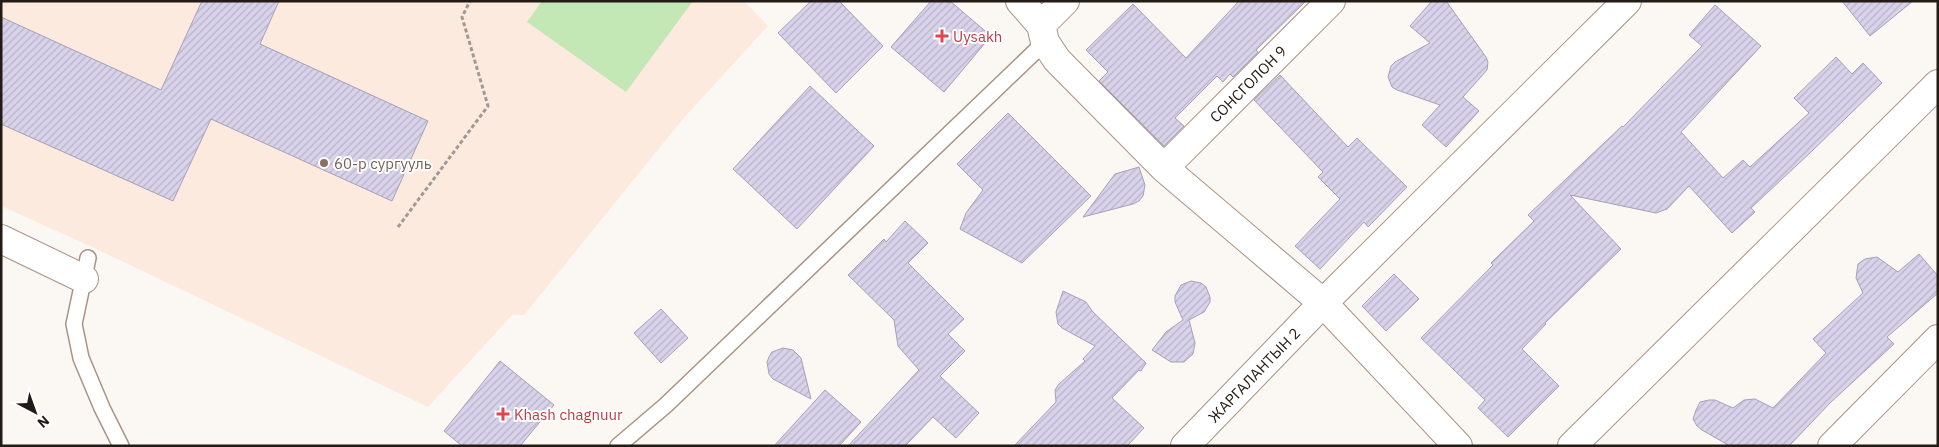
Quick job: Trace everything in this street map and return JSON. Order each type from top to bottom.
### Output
[{"type":"street","points":[[1020,1],[1043,33],[1057,60],[1164,168],[1323,304],[1458,446]]},
{"type":"street","points":[[1043,33],[1065,1]]},
{"type":"street","name":"СОНСГОЛОН 9","points":[[1164,168],[1331,1]]},
{"type":"street","name":"ЖАРГАЛАНТЫН 2","points":[[1185,446],[1323,304],[1627,1]]},
{"type":"street","points":[[1572,446],[1938,84]]},
{"type":"street","points":[[1,239],[86,268]]},
{"type":"street","points":[[1832,446],[1938,339]]},
{"type":"lane","points":[[618,446],[666,405],[1043,33]]},
{"type":"lane","points":[[86,268],[74,324],[79,349],[102,408],[121,446]]},
{"type":"path","points":[[398,227],[488,106],[462,17],[470,1]]},
{"type":"shaded area","name":"60-р сургууль","points":[[1,1],[744,1],[768,26],[682,120],[524,315],[512,315],[428,407],[90,246],[1,206]]},
{"type":"green space","points":[[542,1],[693,1],[626,92],[527,22]]},
{"type":"building","points":[[202,1],[279,1],[260,44],[428,121],[392,201],[211,119],[173,201],[1,124],[1,17],[161,90]]},
{"type":"building","points":[[811,1],[839,1],[883,46],[836,93],[778,33]]},
{"type":"building","points":[[931,1],[950,1],[991,36],[944,92],[891,47]]},
{"type":"building","points":[[1239,1],[1306,1],[1256,50],[1258,52],[1233,77],[1230,74],[1223,82],[1217,76],[1175,118],[1184,126],[1164,146],[1099,81],[1108,72],[1086,50],[1133,4],[1186,58]]},
{"type":"building","points":[[1432,1],[1446,1],[1488,62],[1487,70],[1463,97],[1479,111],[1446,147],[1422,125],[1440,105],[1397,90],[1392,87],[1388,77],[1391,66],[1395,62],[1430,43],[1410,26]]},
{"type":"building","points":[[1842,1],[1913,1],[1870,36]]},
{"type":"building","points":[[1715,5],[1761,46],[1681,132],[1723,178],[1743,160],[1750,167],[1809,113],[1794,98],[1836,57],[1852,74],[1863,63],[1882,83],[1751,208],[1755,212],[1732,233],[1689,186],[1667,209],[1656,213],[1570,195],[1621,249],[1545,323],[1522,349],[1559,386],[1508,437],[1478,408],[1485,400],[1421,338],[1493,265],[1491,263],[1534,221],[1528,215],[1623,127],[1702,46],[1689,35]]},
{"type":"building","points":[[1280,75],[1348,147],[1357,138],[1407,187],[1368,227],[1364,222],[1320,269],[1295,246],[1340,199],[1318,177],[1323,172],[1254,100]]},
{"type":"building","points":[[810,86],[874,146],[797,229],[733,169]]},
{"type":"building","points":[[1008,113],[1091,196],[1022,263],[960,229],[966,213],[983,190],[957,164]]},
{"type":"building","points":[[1139,167],[1145,185],[1143,196],[1139,201],[1083,217],[1115,174]]},
{"type":"building","points":[[905,221],[928,243],[908,263],[964,319],[948,334],[965,351],[940,376],[979,413],[956,438],[933,417],[905,446],[848,446],[919,370],[898,346],[894,320],[848,275],[884,239],[886,242]]},
{"type":"building","points":[[1919,254],[1938,276],[1938,293],[1887,337],[1894,344],[1830,403],[1789,446],[1730,446],[1697,426],[1693,419],[1700,402],[1715,400],[1733,408],[1744,400],[1755,399],[1773,408],[1826,353],[1813,339],[1863,293],[1856,278],[1858,264],[1865,259],[1877,257],[1898,272]]},
{"type":"building","points":[[1394,274],[1419,299],[1386,331],[1362,306]]},
{"type":"building","points":[[1191,281],[1201,283],[1206,287],[1210,302],[1204,312],[1189,320],[1195,343],[1193,354],[1184,362],[1171,362],[1152,350],[1166,332],[1183,320],[1175,302],[1175,296],[1181,285]]},
{"type":"building","points":[[1063,291],[1086,302],[1093,312],[1146,363],[1141,371],[1139,370],[1112,398],[1144,428],[1127,446],[1014,446],[1056,402],[1055,390],[1059,384],[1085,361],[1083,359],[1095,346],[1058,324],[1056,312]]},
{"type":"building","points":[[661,309],[688,338],[661,363],[634,333]]},
{"type":"building","points":[[783,348],[793,350],[801,358],[811,399],[773,379],[769,374],[767,362],[769,357],[772,352]]},
{"type":"building","points":[[500,361],[554,405],[520,446],[462,446],[444,431]]},
{"type":"building","points":[[825,390],[861,422],[839,446],[774,446]]},
{"type":"place","name":"Uysakh","points":[[942,36]]},
{"type":"place","name":"60-р сургууль","points":[[324,163]]},
{"type":"place","name":"Khash chagnuur","points":[[503,414]]}]
